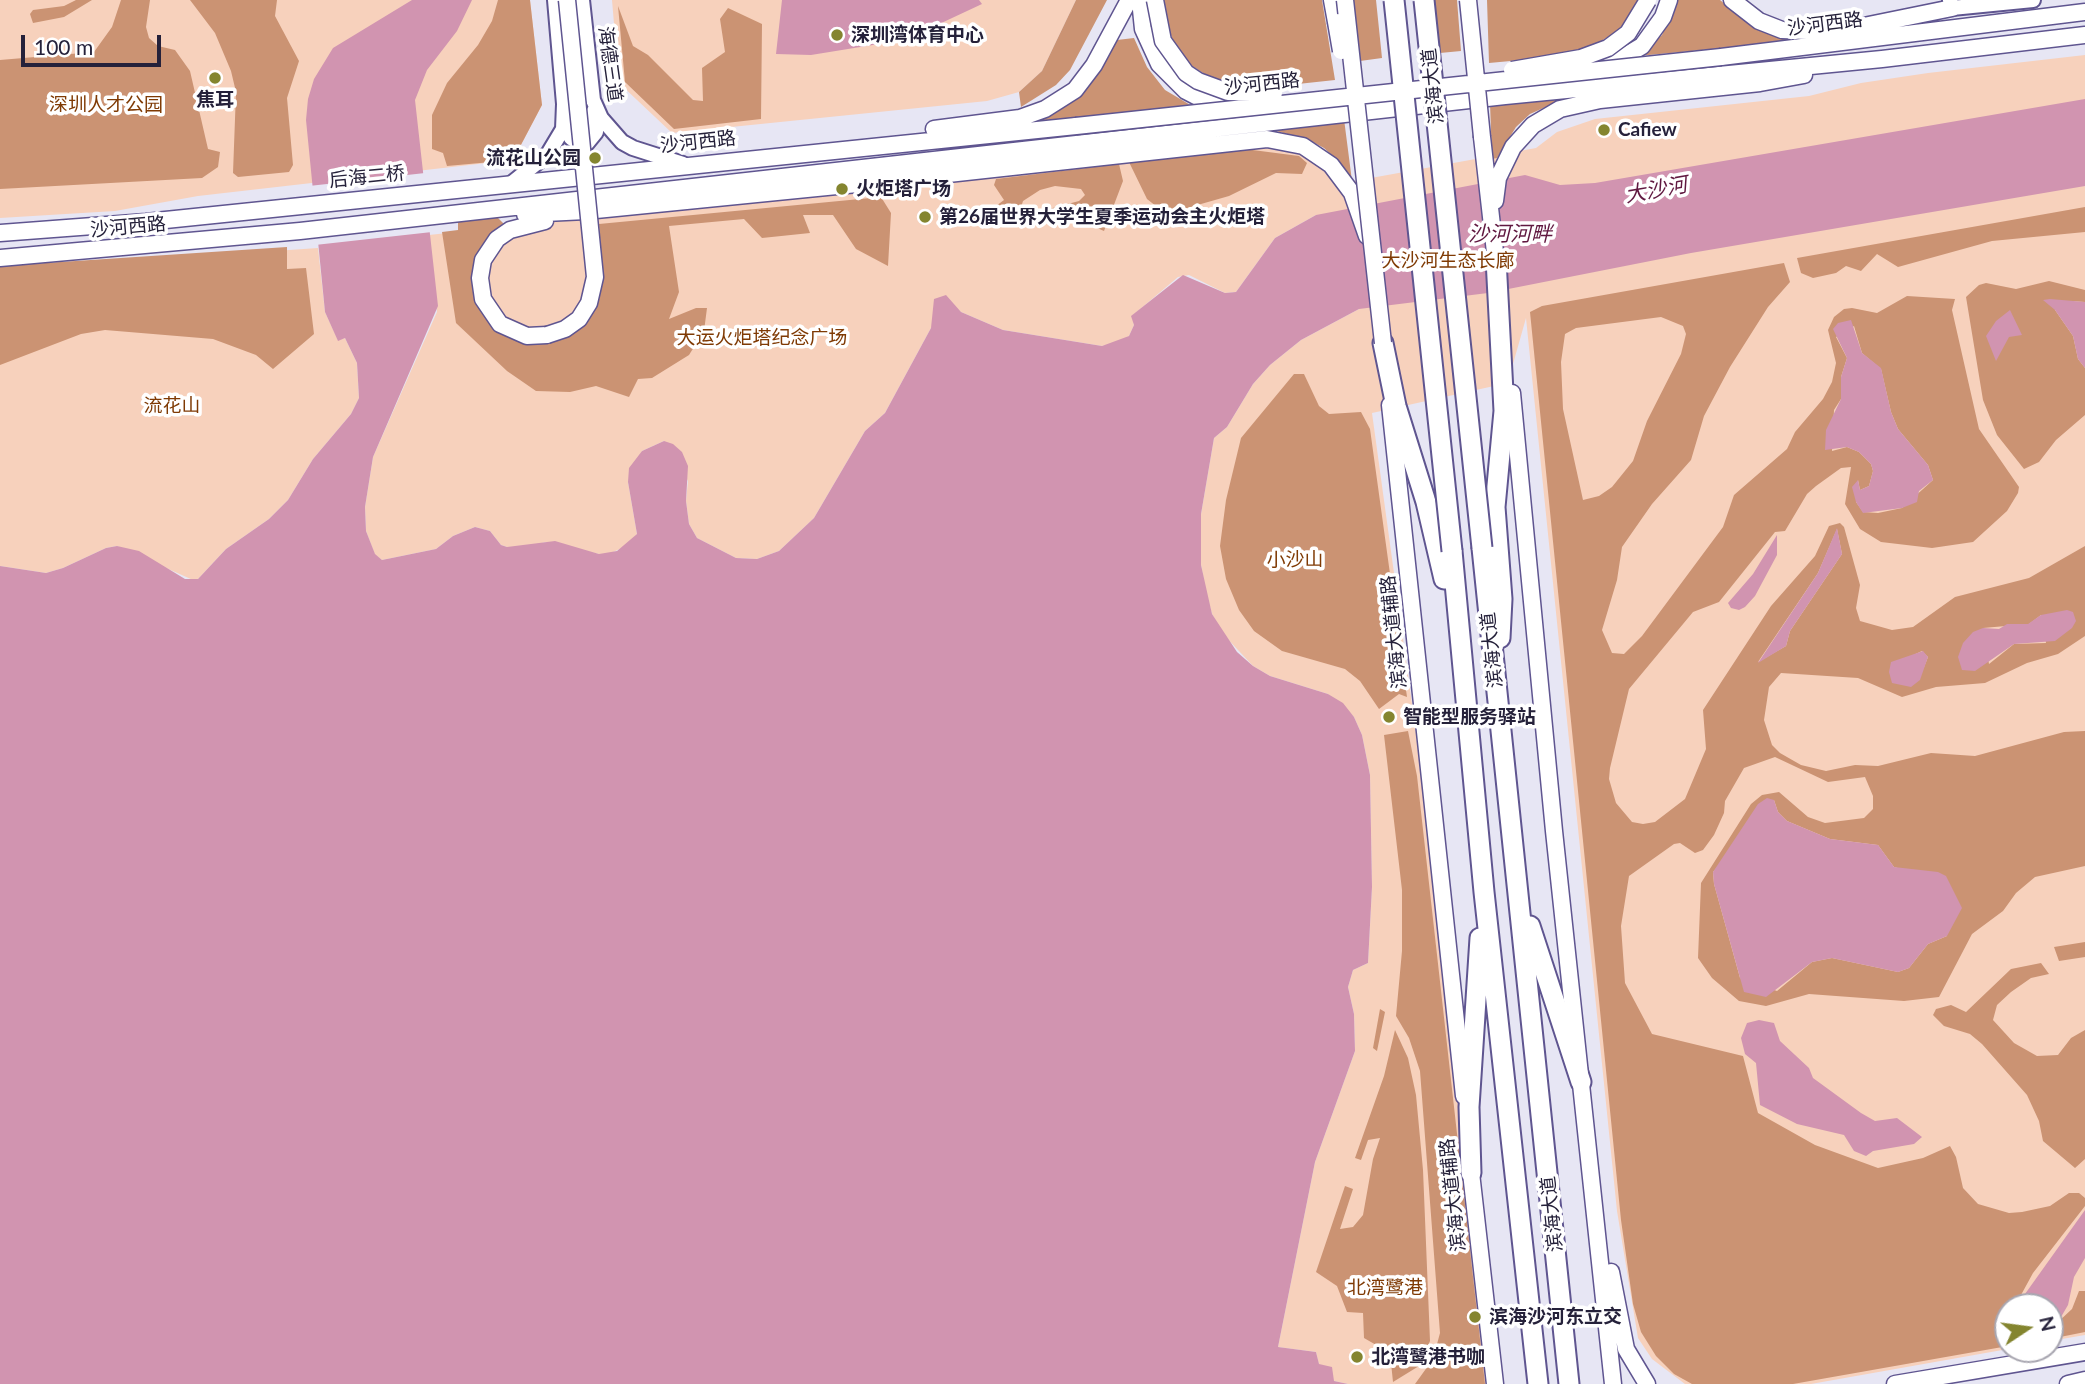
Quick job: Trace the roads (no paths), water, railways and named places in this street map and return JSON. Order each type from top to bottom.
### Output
[{"type":"highway","name":"滨海大道","points":[[1394,0],[1445,551],[1464,665],[1484,892],[1538,1384]]},
{"type":"highway","name":"滨海大道","points":[[1424,0],[1490,547],[1496,684],[1569,1384]]},
{"type":"highway","points":[[1490,547],[1504,411],[1496,259]]},
{"type":"highway","points":[[1383,343],[1396,406],[1445,551]]},
{"type":"highway","points":[[1517,880],[1581,1082]]},
{"type":"highway","points":[[1471,1174],[1470,1085],[1484,892]]},
{"type":"main road","points":[[555,0],[564,104],[571,138],[586,143],[596,132],[593,100]]},
{"type":"main road","points":[[567,0],[595,277],[589,303],[579,319],[565,329],[547,335],[517,333],[494,317],[481,288],[483,260],[491,245],[510,230],[586,211]]},
{"type":"main road","name":"海德三道","points":[[582,0],[593,100],[601,118],[622,142],[643,153],[684,165]]},
{"type":"main road","points":[[1155,0],[1158,29],[1169,54],[1186,73],[1206,85],[1243,94],[1357,94]]},
{"type":"main road","points":[[1332,0],[1361,142]]},
{"type":"main road","name":"滨海大道辅路","points":[[1345,0],[1495,1384]]},
{"type":"main road","points":[[1468,0],[1613,1384]]},
{"type":"main road","points":[[1478,0],[1482,137]]},
{"type":"main road","points":[[1441,86],[1595,54],[1628,33],[1648,0]]},
{"type":"main road","points":[[1505,96],[1584,76],[1622,60],[1654,32],[1669,0]]},
{"type":"main road","points":[[1732,0],[1773,27],[1792,32],[1939,30]]},
{"type":"main road","points":[[1821,33],[1956,4],[2033,0]]},
{"type":"main road","points":[[811,151],[897,133],[1020,118],[1045,109],[1075,90],[1134,4]]},
{"type":"main road","points":[[1134,4],[1149,47],[1171,79],[1186,91],[1211,104],[1275,114],[1350,114]]},
{"type":"main road","name":"沙河西路","points":[[442,190],[1721,57],[2085,12]]},
{"type":"main road","points":[[1496,259],[1495,197],[1499,178],[1513,147],[1533,125],[1560,109],[1723,81],[1774,81],[1882,59],[2085,35]]},
{"type":"main road","name":"沙河西路","points":[[0,258],[141,248],[300,231],[1505,96],[1684,78],[1723,81]]},
{"type":"main road","points":[[512,183],[536,166],[554,146],[563,129],[564,104]]},
{"type":"main road","points":[[445,215],[586,211],[1267,139],[1293,142],[1312,150],[1339,173],[1352,193],[1375,273]]},
{"type":"main road","points":[[857,184],[963,158]]},
{"type":"main road","name":"后海二桥","points":[[298,206],[442,190]]},
{"type":"main road","name":"沙河西路","points":[[0,233],[298,206]]},
{"type":"main road","points":[[1593,1202],[1626,1349],[1647,1384]]},
{"type":"main road","points":[[1488,1319],[1502,1384]]},
{"type":"main road","points":[[2064,1356],[2085,1352]]},
{"type":"main road","points":[[1895,1384],[2021,1363]]},
{"type":"main road","points":[[1934,1384],[2028,1363]]},
{"type":"water","points":[[412,0],[472,0],[457,31],[427,70],[415,100],[438,306],[373,457],[365,507],[366,531],[375,554],[382,560],[436,549],[453,536],[475,527],[490,531],[501,545],[507,547],[555,541],[599,554],[617,551],[637,534],[628,482],[629,468],[642,451],[664,441],[673,444],[682,452],[688,466],[686,501],[689,524],[697,538],[736,558],[757,559],[779,551],[814,518],[865,431],[885,413],[931,328],[934,299],[946,295],[961,312],[1003,330],[1102,346],[1129,336],[1134,325],[1131,316],[1183,275],[1225,293],[1236,292],[1275,238],[1316,215],[1525,175],[1560,185],[1595,183],[2085,99],[2085,186],[1691,253],[1488,293],[1359,309],[1301,340],[1270,365],[1253,384],[1227,427],[1214,438],[1201,514],[1201,565],[1212,614],[1237,652],[1253,666],[1270,676],[1328,694],[1343,703],[1354,717],[1362,735],[1370,775],[1372,887],[1368,963],[1353,970],[1348,987],[1354,1014],[1355,1051],[1315,1162],[1278,1347],[1316,1352],[1319,1364],[1332,1367],[1334,1381],[1348,1384],[0,1384],[0,566],[46,573],[117,546],[139,551],[185,579],[198,579],[226,549],[269,519],[288,500],[313,459],[351,414],[359,398],[357,363],[345,338],[338,341],[325,312],[306,120],[308,99],[314,79],[333,48]]},
{"type":"water","points":[[782,0],[979,0],[982,4],[920,33],[885,43],[811,55],[776,54]]},
{"type":"water","points":[[2043,300],[2085,302],[2085,368],[2078,359],[2073,336],[2055,310]]},
{"type":"water","points":[[2010,310],[2022,335],[2009,337],[1996,361],[1986,336],[1996,321]]},
{"type":"water","points":[[1851,320],[1862,353],[1881,368],[1891,412],[1898,429],[1928,465],[1933,480],[1919,491],[1917,502],[1902,508],[1863,513],[1856,502],[1852,487],[1858,480],[1860,490],[1869,486],[1873,471],[1871,464],[1859,452],[1847,447],[1825,450],[1826,430],[1841,399],[1841,377],[1847,358],[1833,329],[1838,323]]},
{"type":"water","points":[[1837,528],[1842,554],[1790,631],[1786,646],[1758,663],[1818,573]]},
{"type":"water","points":[[1777,535],[1777,555],[1755,596],[1739,610],[1731,608],[1728,603],[1753,574]]},
{"type":"water","points":[[2067,610],[2073,612],[2076,621],[2072,628],[2055,641],[2014,644],[1975,671],[1962,670],[1958,657],[1963,643],[1973,632],[1983,628],[1999,629],[2007,624],[2028,624],[2041,615]]},
{"type":"water","points":[[1923,651],[1928,657],[1920,680],[1911,687],[1892,683],[1889,672],[1891,662]]},
{"type":"water","points":[[1767,798],[1774,800],[1778,812],[1787,821],[1830,839],[1878,845],[1894,867],[1938,872],[1946,876],[1962,908],[1947,936],[1928,944],[1909,968],[1898,972],[1832,958],[1812,962],[1766,997],[1744,992],[1713,872],[1758,804]]},
{"type":"water","points":[[1759,1020],[1774,1023],[1780,1041],[1809,1068],[1813,1078],[1861,1113],[1875,1121],[1897,1118],[1922,1137],[1914,1144],[1873,1151],[1866,1156],[1854,1151],[1844,1135],[1797,1124],[1760,1105],[1756,1063],[1745,1054],[1741,1038],[1747,1023]]},
{"type":"water","points":[[2085,1210],[2085,1258],[2074,1277],[2064,1312],[2064,1293],[2026,1293]]},
{"type":"place","name":"深圳湾体育中心","points":[[837,35]]},
{"type":"place","name":"焦耳","points":[[215,78]]},
{"type":"place","name":"Cafiew","points":[[1604,130]]},
{"type":"place","name":"流花山公园","points":[[595,158]]},
{"type":"place","name":"火炬塔广场","points":[[842,189]]},
{"type":"place","name":"第26届世界大学生夏季运动会主火炬塔","points":[[925,217]]},
{"type":"place","name":"智能型服务驿站","points":[[1389,717]]},
{"type":"place","name":"滨海沙河东立交","points":[[1475,1317]]},
{"type":"place","name":"北湾鹭港书咖","points":[[1357,1357]]},
{"type":"park label","name":"深圳人才公园","points":[[106,105]]},
{"type":"park label","name":"大沙河生态长廊","points":[[1448,261]]},
{"type":"park label","name":"大运火炬塔纪念广场","points":[[762,338]]},
{"type":"park label","name":"流花山","points":[[172,406]]},
{"type":"park label","name":"小沙山","points":[[1295,560]]},
{"type":"park label","name":"北湾鹭港","points":[[1385,1288]]},
{"type":"water label","name":"大沙河","points":[[1656,190]]},
{"type":"water label","name":"沙河河畔","points":[[1510,234]]}]
